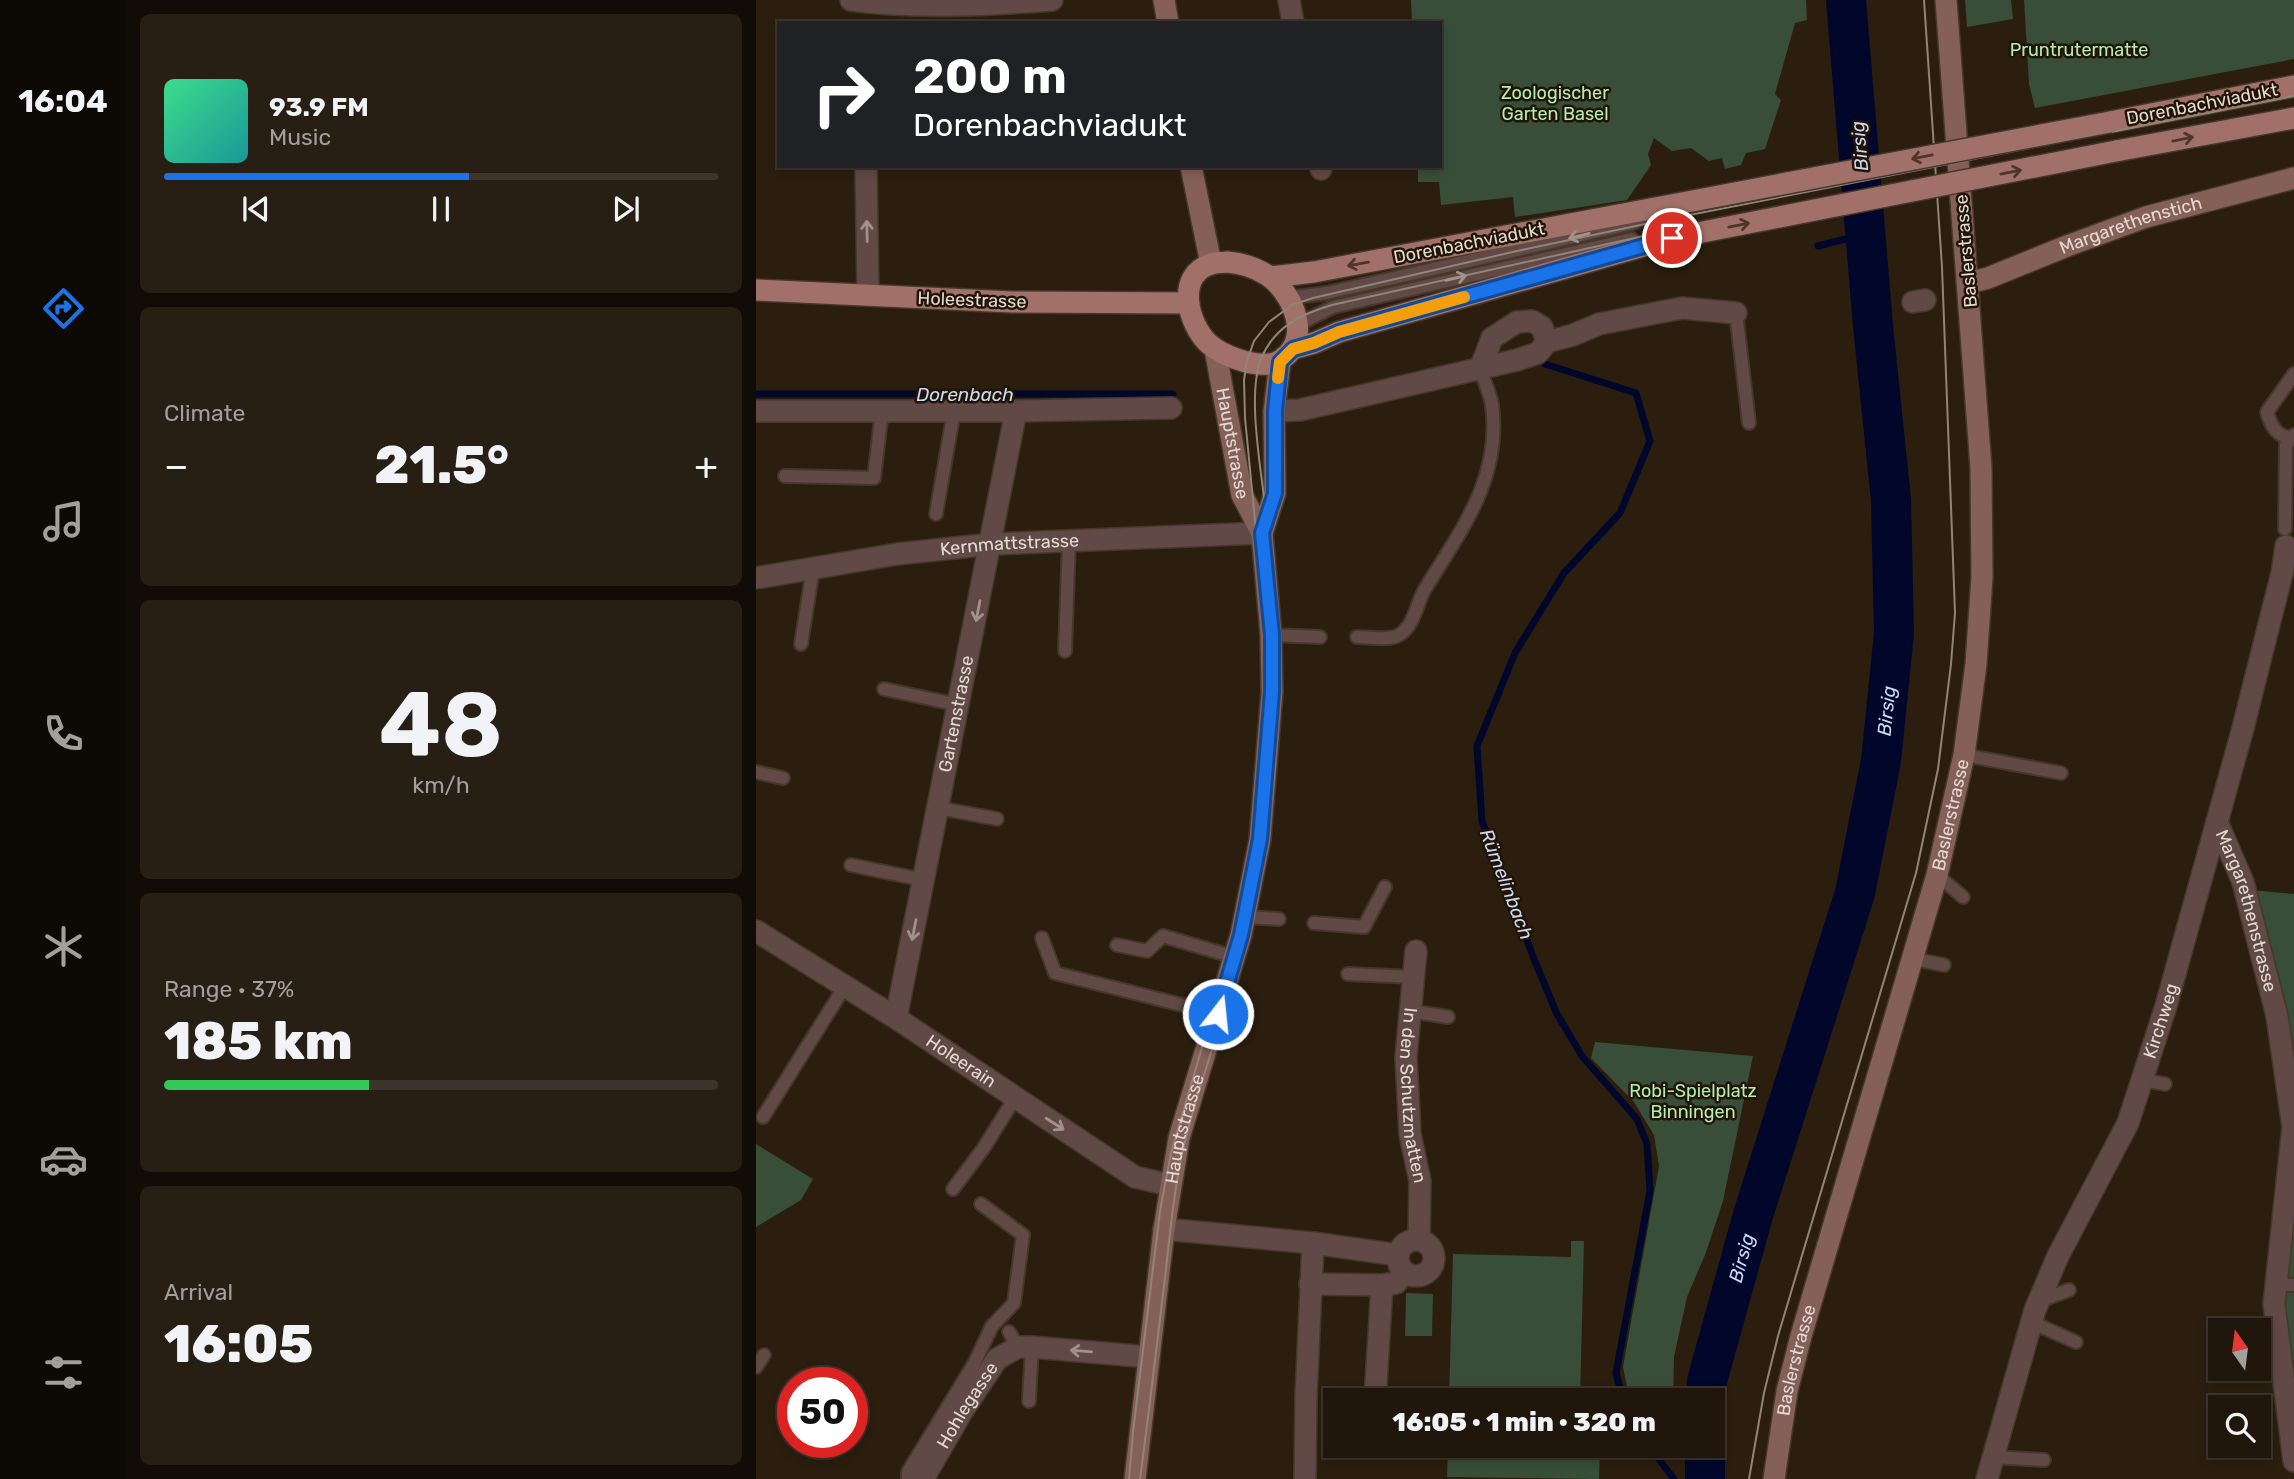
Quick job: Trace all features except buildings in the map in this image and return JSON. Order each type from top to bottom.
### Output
[{"type":"main road","points":[[1164,0],[1168,21]]},
{"type":"main road","name":"Baslerstrasse","points":[[1774,1479],[1787,1391],[1801,1336],[1937,875],[1964,755],[1976,664],[1982,577],[1981,468],[1946,0]]},
{"type":"main road","name":"Dorenbachviadukt","points":[[1270,277],[1314,272],[2294,86]]},
{"type":"main road","name":"Dorenbachviadukt","points":[[1672,238],[2294,118]]},
{"type":"main road","points":[[1191,168],[1211,264]]},
{"type":"main road","name":"Margarethenstich","points":[[1969,283],[2146,218],[2294,178]]},
{"type":"main road","points":[[1286,355],[1297,325],[1292,305],[1270,277],[1240,263],[1211,264],[1198,271],[1188,286],[1188,303],[1199,332],[1215,349],[1235,358],[1266,364],[1339,332],[1672,238]]},
{"type":"main road","name":"Holeestrasse","points":[[756,290],[1012,302],[1188,303]]},
{"type":"main road","name":"Hauptstrasse","points":[[1135,1479],[1170,1185],[1179,1138],[1218,1014],[1244,917],[1260,839],[1272,692],[1272,635],[1262,533],[1242,495],[1215,349]]},
{"type":"main road","name":"Hauptstrasse","points":[[1262,533],[1275,493],[1275,411],[1286,355]]},
{"type":"street","points":[[860,8],[1052,0]]},
{"type":"street","points":[[1289,0],[1293,21]]},
{"type":"street","points":[[866,168],[868,295]]},
{"type":"street","points":[[1275,411],[1300,410],[1517,360],[1538,353],[1547,342],[1599,324],[1682,308],[1736,313]]},
{"type":"street","points":[[1480,369],[1492,338],[1517,322],[1532,321],[1542,327],[1547,342]]},
{"type":"street","points":[[756,411],[1171,408]]},
{"type":"street","name":"Gartenstrasse","points":[[896,1018],[992,544],[1016,411]]},
{"type":"street","name":"Kernmattstrasse","points":[[756,578],[897,554],[992,544],[1262,533]]},
{"type":"street","name":"Kirchweg","points":[[1987,1479],[2039,1301],[2058,1256],[2128,1124],[2143,1080],[2217,822],[2282,573],[2286,537]]},
{"type":"street","name":"Margarethenstrasse","points":[[2217,822],[2243,882],[2277,1016],[2293,1127],[2285,1285],[2274,1304],[2294,1461]]},
{"type":"street","name":"Holeerain","points":[[756,931],[896,1018],[1135,1177],[1170,1185]]},
{"type":"street","name":"In den Schutzmatten","points":[[1416,951],[1406,1057],[1410,1134],[1420,1181],[1419,1240]]},
{"type":"street","points":[[1164,1229],[1313,1243],[1401,1264],[1419,1277],[1432,1269],[1434,1254],[1429,1245],[1419,1240],[1402,1246],[1401,1264],[1396,1283],[1310,1283]]},
{"type":"street","points":[[1305,1479],[1313,1243]]},
{"type":"street","points":[[1377,1388],[1382,1285]]},
{"type":"street","points":[[1020,1342],[1149,1357]]},
{"type":"street","name":"Hohlegasse","points":[[923,1479],[963,1410],[997,1359],[1020,1342]]},
{"type":"lane","points":[[1287,298],[1327,293],[1557,242],[1633,223],[1666,206]]},
{"type":"lane","points":[[1297,325],[1333,307],[1354,302],[1651,235],[1672,238]]},
{"type":"lane","points":[[1736,313],[1749,423]]},
{"type":"lane","points":[[1357,637],[1397,637],[1409,627],[1423,593],[1469,517],[1485,483],[1494,445],[1492,403],[1480,369]]},
{"type":"lane","points":[[2293,436],[2283,437],[2273,428],[2267,412],[2294,374]]},
{"type":"lane","points":[[785,477],[874,478],[882,411]]},
{"type":"lane","points":[[936,514],[954,411]]},
{"type":"lane","points":[[2286,537],[2286,445],[2293,436]]},
{"type":"lane","points":[[1065,651],[1069,540]]},
{"type":"lane","points":[[801,644],[813,569]]},
{"type":"lane","points":[[1272,635],[1320,637]]},
{"type":"lane","points":[[884,689],[959,705]]},
{"type":"lane","points":[[1964,755],[2061,773]]},
{"type":"lane","points":[[756,772],[783,778]]},
{"type":"lane","points":[[939,808],[997,819]]},
{"type":"lane","points":[[851,865],[924,880]]},
{"type":"lane","points":[[1937,875],[1963,897]]},
{"type":"lane","points":[[1314,923],[1364,927],[1385,887]]},
{"type":"lane","points":[[1244,917],[1279,919]]},
{"type":"lane","points":[[1117,945],[1147,951],[1163,936],[1234,957]]},
{"type":"lane","points":[[1042,937],[1055,972],[1218,1014]]},
{"type":"lane","points":[[1914,959],[1944,965]]},
{"type":"lane","points":[[1348,974],[1414,977]]},
{"type":"lane","points":[[764,1117],[845,986]]},
{"type":"lane","points":[[1410,1011],[1448,1017]]},
{"type":"lane","points":[[2143,1080],[2165,1084]]},
{"type":"lane","points":[[953,1189],[983,1149],[1015,1098]]},
{"type":"lane","points":[[908,1479],[908,1472],[974,1364],[992,1326],[1014,1303],[1023,1235],[981,1204]]},
{"type":"lane","points":[[2039,1301],[2069,1290]]},
{"type":"lane","points":[[2031,1322],[2076,1342]]},
{"type":"lane","points":[[1020,1342],[1029,1401]]},
{"type":"lane","points":[[756,1367],[764,1355]]},
{"type":"lane","points":[[1993,1457],[2044,1460]]},
{"type":"green space","name":"Zoologischer Garten Basel","points":[[1411,0],[1806,0],[1807,20],[1795,23],[1775,94],[1781,100],[1765,149],[1746,153],[1741,165],[1725,169],[1722,158],[1709,161],[1691,148],[1672,151],[1654,138],[1648,154],[1651,165],[1627,200],[1515,217],[1513,197],[1441,205],[1439,182],[1418,182],[1418,168],[1442,168],[1442,21],[1412,21]]},
{"type":"green space","points":[[1965,0],[2011,0],[2013,19],[1967,27]]},
{"type":"green space","name":"Pruntrutermatte","points":[[2024,0],[2294,0],[2294,59],[2035,108],[2029,84]]},
{"type":"green space","points":[[2252,890],[2294,894],[2294,1081]]},
{"type":"green space","name":"Robi-Spielplatz Binningen","points":[[1595,1042],[1753,1056],[1723,1201],[1705,1255],[1687,1297],[1674,1357],[1673,1388],[1627,1388],[1623,1367],[1659,1166],[1654,1135],[1634,1102],[1591,1058]]},
{"type":"green space","points":[[756,1144],[813,1179],[801,1200],[756,1227]]},
{"type":"green space","points":[[2294,1160],[2294,1454],[2274,1304]]},
{"type":"green space","points":[[1571,1241],[1584,1241],[1580,1388],[1449,1388],[1453,1254],[1571,1257]]},
{"type":"green space","points":[[1406,1293],[1433,1294],[1432,1336],[1405,1336]]},
{"type":"green space","points":[[1448,1458],[1600,1458],[1599,1479],[1447,1477]]},
{"type":"waterway","name":"Birsig","points":[[1707,1388],[1753,1215],[1855,893],[1881,761],[1894,633],[1891,500],[1873,326],[1846,0]]},
{"type":"waterway","name":"Dorenbach","points":[[1818,246],[1865,234]]},
{"type":"waterway","name":"Rümelinbach","points":[[1545,364],[1636,393],[1650,441],[1620,513],[1564,573],[1515,653],[1477,746],[1482,821],[1557,1014],[1582,1056],[1637,1119],[1647,1144],[1650,1191],[1616,1373],[1620,1388]]},
{"type":"waterway","name":"Dorenbach","points":[[756,394],[1173,394]]},
{"type":"waterway","name":"Rümelinbach","points":[[1658,1458],[1674,1479]]},
{"type":"waterway","name":"Birsig","points":[[1705,1458],[1705,1479]]},
{"type":"tram line","points":[[1749,1479],[1764,1393],[1778,1336],[1916,873],[1938,769],[1951,664],[1955,613],[1942,267],[1924,0]]},
{"type":"tram line","points":[[1129,1479],[1160,1211],[1171,1153],[1241,915],[1263,773],[1266,660],[1244,380],[1254,341],[1269,322],[1292,305],[1313,298],[1517,251],[2294,96]]},
{"type":"tram line","points":[[1140,1479],[1179,1169],[1189,1124],[1244,947],[1257,892],[1270,814],[1275,762],[1276,658],[1270,557],[1255,411],[1255,391],[1261,359],[1273,338],[1290,323],[1332,305],[1671,230],[1803,204]]},
{"type":"slow traffic","points":[[1278,378],[1280,362],[1293,349],[1339,332],[1464,297]]},
{"type":"route","points":[[1218,1014],[1241,935],[1260,839],[1272,692],[1272,635],[1262,533],[1275,493],[1275,411],[1280,362],[1293,349],[1339,332],[1672,238]]}]
